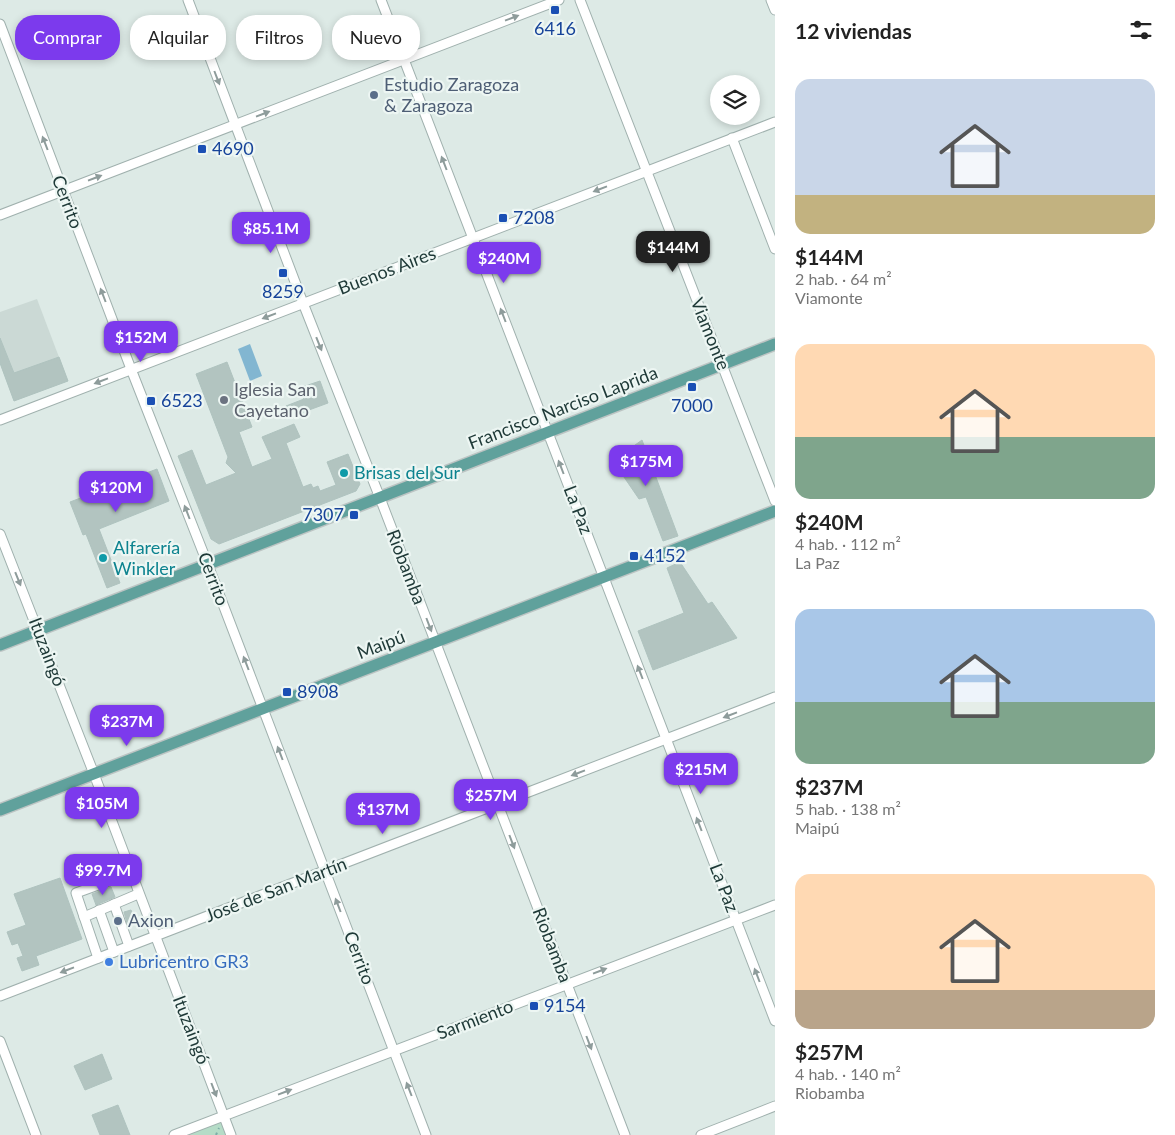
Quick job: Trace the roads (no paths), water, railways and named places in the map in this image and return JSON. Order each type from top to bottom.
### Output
[{"type":"main road","name":"Francisco Narciso Laprida","points":[[0,645],[775,344]]},
{"type":"main road","name":"Maipú","points":[[0,810],[775,511]]},
{"type":"street","name":"Riobamba","points":[[188,0],[234,125],[625,1135]]},
{"type":"street","name":"La Paz","points":[[381,0],[387,15]]},
{"type":"street","points":[[420,54],[559,0]]},
{"type":"street","name":"Viamonte","points":[[580,0],[775,501]]},
{"type":"street","points":[[771,0],[775,10]]},
{"type":"street","name":"Cerrito","points":[[0,24],[62,191],[208,564],[426,1135]]},
{"type":"street","points":[[0,215],[404,60]]},
{"type":"street","name":"La Paz","points":[[404,60],[775,1021]]},
{"type":"street","name":"Buenos Aires","points":[[0,420],[775,122]]},
{"type":"street","points":[[732,138],[775,250]]},
{"type":"street","name":"Ituzaingó","points":[[0,534],[94,774],[231,1135]]},
{"type":"street","name":"José de San Martín","points":[[0,996],[775,697]]},
{"type":"street","points":[[98,958],[76,893],[131,872]]},
{"type":"street","points":[[84,917],[138,894]]},
{"type":"street","points":[[114,904],[129,946]]},
{"type":"street","name":"Sarmiento","points":[[174,1135],[775,904]]},
{"type":"street","points":[[99,910],[114,952]]},
{"type":"street","points":[[0,1041],[36,1135]]},
{"type":"street","points":[[701,1135],[775,1106]]},
{"type":"water","points":[[250,344],[262,376],[250,381],[238,349]]},
{"type":"place","name":"6416","points":[[555,10]]},
{"type":"place","name":"Estudio Zaragoza & Zaragoza","points":[[374,95]]},
{"type":"place","name":"4690","points":[[202,149]]},
{"type":"place","name":"7208","points":[[503,218]]},
{"type":"place","name":"8259","points":[[283,273]]},
{"type":"place","name":"7000","points":[[692,387]]},
{"type":"place","name":"Iglesia San Cayetano","points":[[224,400]]},
{"type":"place","name":"6523","points":[[151,401]]},
{"type":"place","name":"Brisas del Sur","points":[[344,473]]},
{"type":"place","name":"7307","points":[[354,515]]},
{"type":"place","name":"4152","points":[[634,556]]},
{"type":"place","name":"Alfarería Winkler","points":[[103,558]]},
{"type":"place","name":"8908","points":[[287,692]]},
{"type":"place","name":"Axion","points":[[118,921]]},
{"type":"place","name":"Lubricentro GR3","points":[[109,962]]},
{"type":"place","name":"9154","points":[[534,1006]]}]
